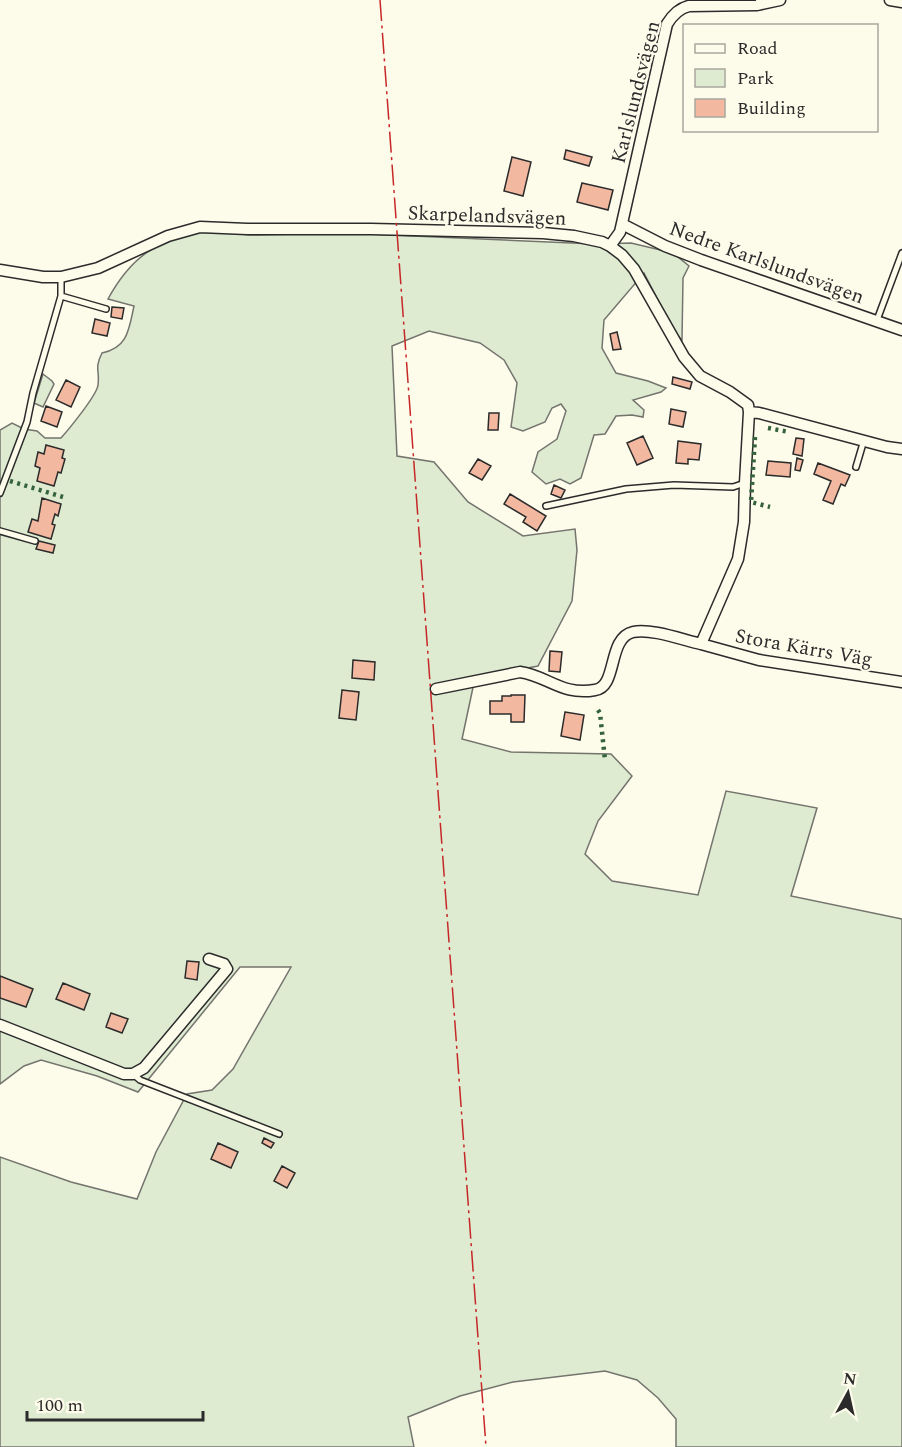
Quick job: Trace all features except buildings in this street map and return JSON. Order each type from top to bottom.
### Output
[{"type":"street","name":"Karlslundsvägen","points":[[610,246],[616,239],[622,224],[667,24],[671,18],[689,6],[757,4],[780,0]]},
{"type":"street","points":[[890,0],[902,2]]},
{"type":"street","name":"Nedre Karlslundsvägen","points":[[622,224],[665,246],[701,260],[902,330]]},
{"type":"street","name":"Skarpelandsvägen","points":[[0,270],[43,277],[61,277],[98,268],[168,236],[200,227],[543,233],[574,236],[610,246],[634,269],[684,357],[700,376],[742,399],[748,405],[749,412]]},
{"type":"street","points":[[701,644],[738,559],[744,522],[749,412],[902,449]]},
{"type":"street","name":"Stora Kärrs Väg","points":[[436,689],[520,672],[528,673],[564,689],[596,690],[602,688],[607,681],[618,645],[626,635],[642,631],[759,660],[902,682]]},
{"type":"street","points":[[0,1025],[124,1074],[133,1074],[144,1068],[227,969],[224,964],[209,959]]},
{"type":"lane","points":[[877,320],[902,253]]},
{"type":"lane","points":[[0,493],[27,422],[61,296],[61,277]]},
{"type":"lane","points":[[61,296],[106,309]]},
{"type":"lane","points":[[856,467],[864,440]]},
{"type":"lane","points":[[546,506],[587,495],[626,489],[674,485],[733,486],[745,483]]},
{"type":"lane","points":[[0,531],[35,541]]},
{"type":"lane","points":[[133,1074],[140,1080],[279,1134]]},
{"type":"green space","points":[[210,230],[250,235],[345,233],[595,244],[631,243],[673,253],[689,266],[683,278],[682,340],[675,333],[644,273],[604,320],[602,348],[616,373],[666,388],[661,392],[633,400],[644,410],[643,417],[616,416],[605,434],[594,435],[581,478],[570,484],[560,479],[546,484],[532,472],[538,452],[557,439],[566,411],[561,404],[552,408],[545,422],[523,431],[511,427],[517,383],[504,360],[480,343],[429,331],[392,346],[397,456],[434,462],[468,502],[523,536],[575,529],[577,550],[572,601],[538,666],[475,678],[462,739],[511,752],[611,754],[632,776],[598,821],[585,854],[612,881],[698,895],[726,791],[817,808],[791,896],[902,919],[902,1447],[676,1447],[676,1419],[658,1398],[637,1380],[605,1371],[513,1382],[460,1396],[408,1417],[414,1447],[0,1447],[0,1157],[71,1182],[137,1199],[156,1152],[187,1094],[212,1090],[233,1069],[291,967],[240,967],[138,1092],[97,1076],[41,1060],[24,1066],[0,1084],[0,430],[12,423],[24,429],[37,431],[45,438],[61,438],[96,390],[98,363],[102,353],[117,347],[129,330],[134,306],[108,299],[127,270],[138,259],[162,244],[176,238]]},
{"type":"green space","points":[[43,374],[54,384],[43,407],[34,403]]},
{"type":"hedge","points":[[768,428],[789,432]]},
{"type":"hedge","points":[[755,437],[751,502],[770,507]]},
{"type":"hedge","points":[[10,481],[63,497]]},
{"type":"hedge","points":[[598,710],[605,760]]},
{"type":"power","points":[[380,0],[486,1447]]}]
